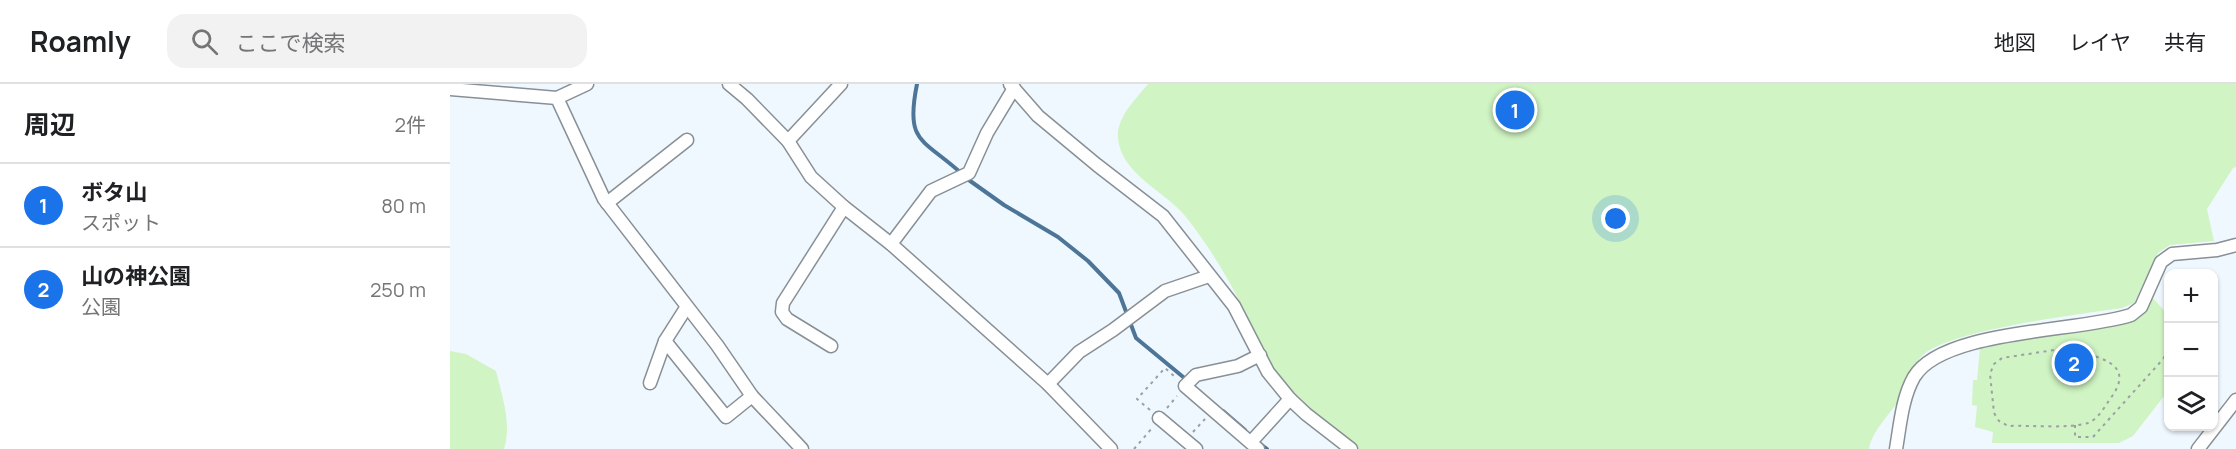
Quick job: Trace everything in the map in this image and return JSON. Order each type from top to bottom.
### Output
[{"type":"street","points":[[450,89],[489,89],[557,98],[587,84]]},
{"type":"street","points":[[729,84],[788,141],[811,177],[844,207],[891,244],[1048,384],[1111,449]]},
{"type":"street","points":[[788,141],[841,84]]},
{"type":"street","points":[[891,244],[931,191],[964,176],[1012,86],[1038,116],[1096,165],[1163,216],[1234,306],[1268,372],[1290,399],[1351,449]]},
{"type":"street","points":[[557,98],[607,203],[686,308],[717,345],[752,396],[802,449]]},
{"type":"street","points":[[607,203],[687,140]]},
{"type":"street","points":[[831,346],[787,319],[782,312],[783,303],[844,207]]},
{"type":"street","points":[[1896,449],[1904,404],[1913,378],[1926,362],[1950,350],[2002,337],[2131,315],[2140,307],[2161,262],[2172,254],[2217,250],[2236,245]]},
{"type":"street","points":[[1048,384],[1080,352],[1165,291],[1209,276]]},
{"type":"street","points":[[650,384],[665,341],[686,308]]},
{"type":"street","points":[[665,341],[726,417],[752,396]]},
{"type":"street","points":[[1260,355],[1238,366],[1196,375],[1189,382],[1213,410],[1255,442],[1290,399]]},
{"type":"street","points":[[2198,449],[2236,400]]},
{"type":"street","points":[[1159,418],[1191,445]]},
{"type":"path","points":[[2067,348],[2114,364],[2120,375],[2117,391],[2093,421],[2075,425],[2003,424],[1994,413],[1990,374],[1994,364],[2002,358],[2067,348]]},
{"type":"path","points":[[2075,425],[2075,437],[2093,437],[2164,358]]},
{"type":"path","points":[[1134,449],[1189,382],[1165,368],[1137,399],[1159,418]]},
{"type":"path","points":[[1191,445],[1213,410]]},
{"type":"green space","points":[[1148,84],[2236,84],[2236,167],[2233,168],[2207,209],[2214,241],[2170,245],[2158,253],[2134,303],[2122,308],[2017,324],[1960,338],[1938,346],[1918,360],[1900,399],[1877,429],[1869,449],[1359,449],[1313,414],[1288,390],[1270,363],[1233,289],[1203,240],[1178,208],[1136,173],[1121,152],[1118,139],[1120,123]]},
{"type":"green space","points":[[2152,297],[2164,310],[2164,396],[2133,436],[2119,443],[1992,443],[1993,432],[1975,427],[1977,406],[1972,405],[1973,380],[1977,380],[1980,347],[2130,320],[2142,314]]},
{"type":"green space","points":[[450,351],[466,354],[496,371],[507,420],[504,449],[450,449]]},
{"type":"waterway","points":[[917,84],[913,118],[915,129],[927,145],[961,173]]},
{"type":"waterway","points":[[966,178],[1004,205],[1058,237],[1088,261],[1119,293],[1136,338],[1188,381]]},
{"type":"waterway","points":[[1223,411],[1245,430]]},
{"type":"waterway","points":[[1259,443],[1267,449]]},
{"type":"place","name":"ボタ山","points":[[1515,110]]},
{"type":"place","name":"山の神公園","points":[[2074,363]]}]
